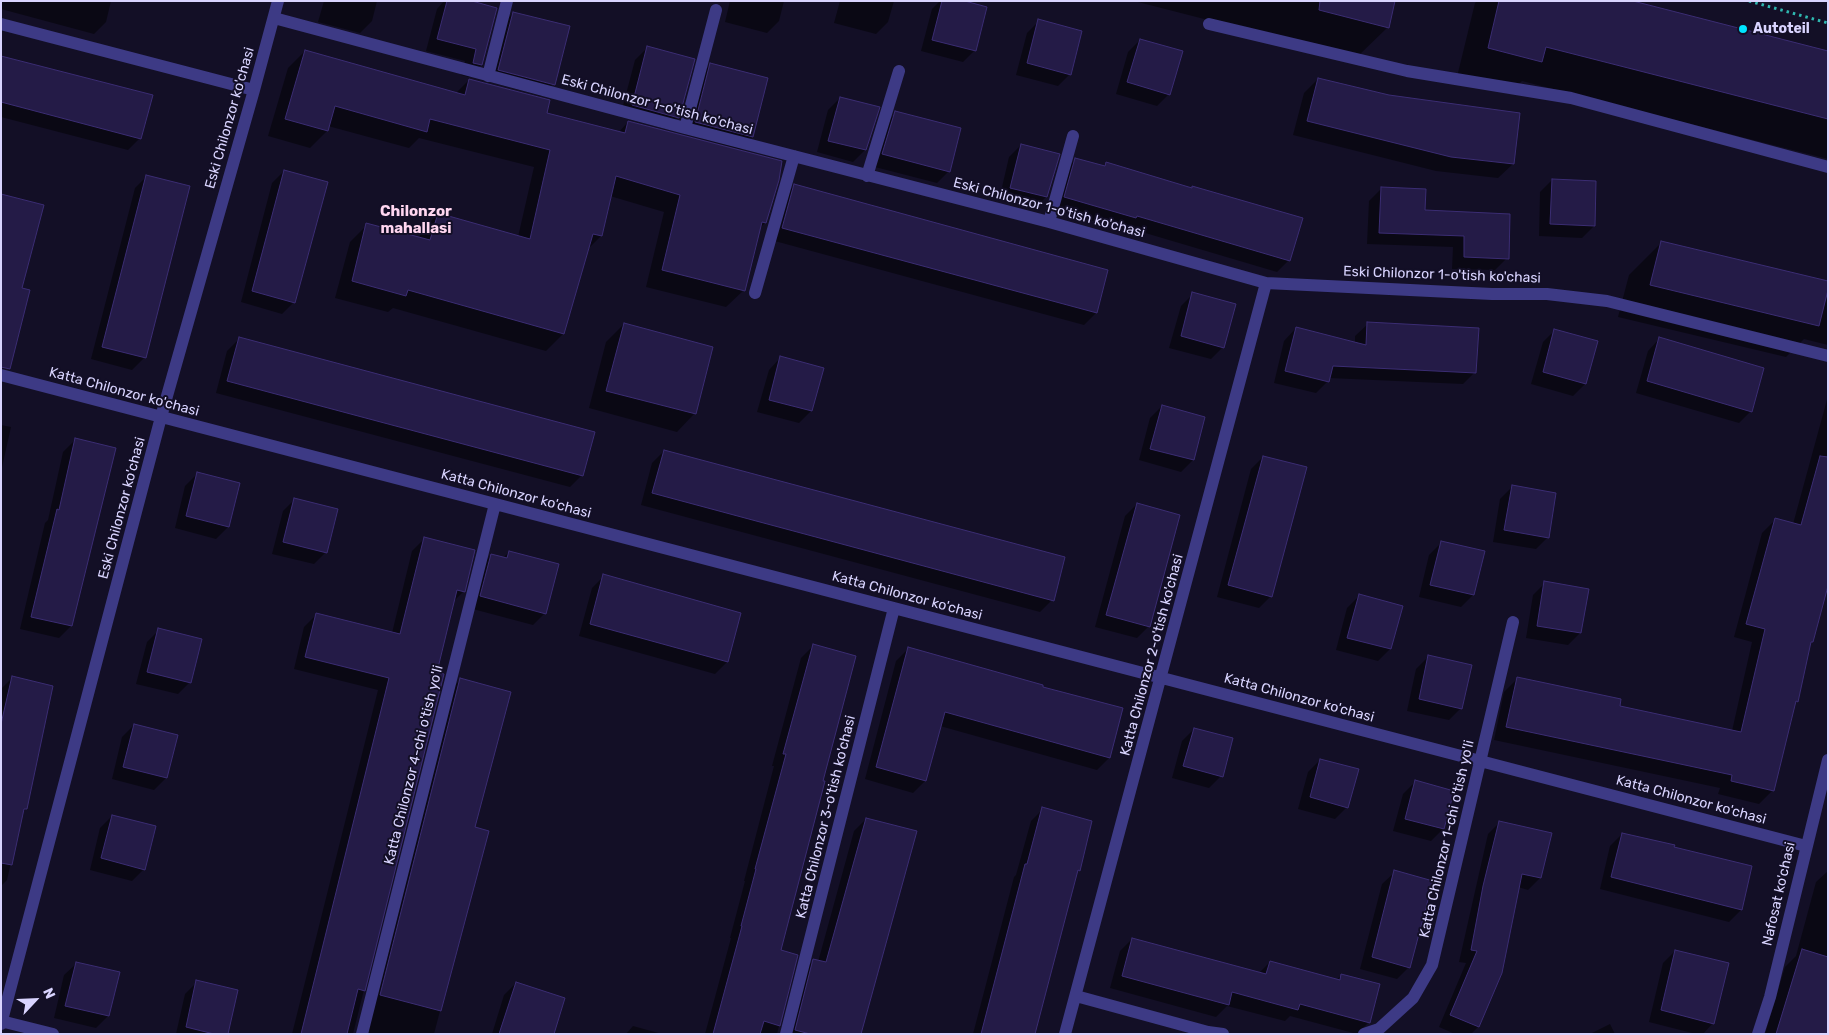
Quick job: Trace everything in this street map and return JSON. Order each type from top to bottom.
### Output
[{"type":"street","name":"Eski Chilonzor ko'chasi","points":[[2,1022],[161,417],[278,1]]},
{"type":"street","points":[[488,76],[507,1]]},
{"type":"street","points":[[684,128],[716,10]]},
{"type":"street","name":"Eski Chilonzor 1-o'tish ko'chasi","points":[[274,18],[684,128],[1049,222],[1266,283],[1492,294],[1547,294],[1607,301],[1828,356]]},
{"type":"street","points":[[1,24],[254,90]]},
{"type":"street","points":[[1209,24],[1407,71],[1571,98],[1828,167]]},
{"type":"street","points":[[867,176],[899,71]]},
{"type":"street","points":[[1049,222],[1074,136]]},
{"type":"street","points":[[755,293],[794,156]]},
{"type":"street","name":"Katta Chilonzor 2-o'tish ko'chasi","points":[[1065,1034],[1266,283]]},
{"type":"street","name":"Katta Chilonzor ko'chasi","points":[[1,375],[1806,846]]},
{"type":"street","name":"Katta Chilonzor 4-chi o'tish yo'li","points":[[362,1034],[495,504]]},
{"type":"street","name":"Katta Chilonzor 3-o'tish ko'chasi","points":[[786,1034],[894,608]]},
{"type":"street","name":"Katta Chilonzor 1-chi o'tish yo'li","points":[[1364,1034],[1378,1029],[1414,998],[1432,965],[1513,622]]},
{"type":"street","name":"Nafosat ko'chasi","points":[[1758,1034],[1770,997],[1828,760]]},
{"type":"street","points":[[1076,996],[1208,1032],[1223,1034]]},
{"type":"street","points":[[2,1022],[53,1034]]},
{"type":"path","points":[[1748,1],[1828,23]]},
{"type":"building","points":[[447,1],[472,1],[497,8],[482,65],[473,63],[476,49],[437,39]]},
{"type":"building","points":[[942,1],[965,1],[987,7],[976,51],[932,40]]},
{"type":"building","points":[[1320,1],[1395,1],[1389,28],[1319,10]]},
{"type":"building","points":[[1499,1],[1633,1],[1828,51],[1828,119],[1546,47],[1542,62],[1488,48]]},
{"type":"building","points":[[513,12],[570,26],[555,85],[498,70]]},
{"type":"building","points":[[1038,19],[1082,31],[1071,75],[1027,63]]},
{"type":"building","points":[[1140,39],[1183,51],[1170,95],[1127,82]]},
{"type":"building","points":[[647,46],[695,59],[679,118],[632,105]]},
{"type":"building","points":[[305,50],[465,95],[469,79],[550,100],[547,113],[625,133],[628,121],[782,161],[779,180],[766,223],[762,222],[745,291],[662,270],[680,195],[616,176],[602,236],[593,234],[564,334],[408,290],[406,296],[352,281],[366,223],[430,240],[438,213],[530,239],[550,150],[430,119],[427,132],[335,106],[328,131],[285,119]]},
{"type":"building","points":[[1,56],[153,95],[141,139],[1,102]]},
{"type":"building","points":[[710,63],[768,78],[753,137],[695,122]]},
{"type":"building","points":[[1318,78],[1389,95],[1520,113],[1514,164],[1451,157],[1307,121]]},
{"type":"building","points":[[840,97],[880,107],[866,150],[828,141]]},
{"type":"building","points":[[895,111],[961,128],[950,172],[882,154]]},
{"type":"building","points":[[1021,144],[1060,154],[1047,197],[1010,188]]},
{"type":"building","points":[[1075,158],[1105,166],[1106,162],[1303,218],[1290,261],[1137,216],[1136,218],[1064,197]]},
{"type":"building","points":[[284,170],[328,182],[295,303],[252,291]]},
{"type":"building","points":[[146,175],[190,186],[146,358],[102,347]]},
{"type":"building","points":[[1552,179],[1596,181],[1595,226],[1550,224]]},
{"type":"building","points":[[794,184],[1108,270],[1097,313],[782,228]]},
{"type":"building","points":[[1381,187],[1426,189],[1425,210],[1510,214],[1509,259],[1464,257],[1464,236],[1379,233]]},
{"type":"building","points":[[1,194],[44,205],[22,288],[30,290],[10,369],[1,367]]},
{"type":"building","points":[[1661,241],[1828,281],[1828,290],[1819,326],[1650,285]]},
{"type":"building","points":[[1192,292],[1236,304],[1224,348],[1181,336]]},
{"type":"building","points":[[1367,322],[1479,328],[1476,373],[1333,366],[1329,382],[1285,371],[1296,327],[1366,345]]},
{"type":"building","points":[[624,323],[713,347],[696,414],[606,391]]},
{"type":"building","points":[[1554,329],[1598,341],[1586,384],[1543,372]]},
{"type":"building","points":[[239,337],[595,432],[583,476],[227,381]]},
{"type":"building","points":[[1659,337],[1764,368],[1752,412],[1647,381]]},
{"type":"building","points":[[780,356],[824,368],[812,411],[769,400]]},
{"type":"building","points":[[1162,405],[1205,417],[1194,460],[1150,449]]},
{"type":"building","points":[[75,438],[116,448],[72,626],[31,617],[57,509],[59,510]]},
{"type":"building","points":[[664,450],[1065,557],[1054,601],[652,493]]},
{"type":"building","points":[[1263,456],[1307,467],[1272,597],[1228,585]]},
{"type":"building","points":[[1820,456],[1828,457],[1828,586],[1813,642],[1811,642],[1798,702],[1796,701],[1774,791],[1731,781],[1732,775],[1506,727],[1517,677],[1621,699],[1620,706],[1741,732],[1765,629],[1746,624],[1775,518],[1801,525]]},
{"type":"building","points":[[197,472],[240,483],[229,527],[186,516]]},
{"type":"building","points":[[1512,485],[1556,493],[1549,538],[1504,530]]},
{"type":"building","points":[[294,498],[338,509],[327,553],[283,542]]},
{"type":"building","points":[[1137,503],[1180,515],[1150,627],[1106,615]]},
{"type":"building","points":[[424,537],[475,550],[465,592],[457,590],[437,672],[444,674],[365,991],[358,989],[347,1034],[301,1034],[389,678],[305,657],[316,613],[400,634]]},
{"type":"building","points":[[1441,541],[1485,551],[1474,595],[1430,585]]},
{"type":"building","points":[[509,551],[559,564],[546,614],[480,596],[491,554],[507,558]]},
{"type":"building","points":[[603,574],[741,613],[728,662],[590,624]]},
{"type":"building","points":[[1544,581],[1589,589],[1581,633],[1537,626]]},
{"type":"building","points":[[1359,594],[1403,606],[1391,649],[1347,638]]},
{"type":"building","points":[[158,628],[202,639],[191,683],[147,672]]},
{"type":"building","points":[[813,644],[856,656],[781,950],[798,955],[780,1026],[764,1021],[760,1034],[713,1034],[786,754],[783,754]]},
{"type":"building","points":[[908,647],[1043,685],[1043,687],[1123,708],[1110,758],[945,712],[926,781],[876,767]]},
{"type":"building","points":[[1428,655],[1472,665],[1462,709],[1419,699]]},
{"type":"building","points":[[12,676],[53,686],[27,809],[24,809],[12,865],[1,863],[1,724]]},
{"type":"building","points":[[460,678],[511,692],[475,827],[489,831],[441,1011],[380,995]]},
{"type":"building","points":[[134,724],[178,735],[167,778],[123,767]]},
{"type":"building","points":[[1194,728],[1233,738],[1223,777],[1183,766]]},
{"type":"building","points":[[1320,759],[1359,769],[1348,808],[1310,797]]},
{"type":"building","points":[[1415,780],[1454,791],[1444,829],[1405,819]]},
{"type":"building","points":[[1042,807],[1092,821],[1080,871],[1078,870],[1035,1034],[981,1034],[1025,864],[1027,864]]},
{"type":"building","points":[[112,815],[156,826],[145,870],[101,858]]},
{"type":"building","points":[[866,818],[917,831],[861,1034],[810,1034],[795,1030],[813,959],[826,962]]},
{"type":"building","points":[[1499,821],[1552,833],[1541,878],[1522,874],[1502,973],[1479,1027],[1450,1015],[1477,951],[1471,950],[1483,886]]},
{"type":"building","points":[[1622,833],[1752,866],[1742,910],[1611,877]]},
{"type":"building","points":[[1394,870],[1433,881],[1410,968],[1372,957]]},
{"type":"building","points":[[1132,938],[1266,974],[1270,961],[1340,980],[1341,974],[1380,984],[1370,1023],[1300,1004],[1298,1010],[1232,992],[1229,1005],[1122,976]]},
{"type":"building","points":[[1802,949],[1828,957],[1828,1034],[1776,1034]]},
{"type":"building","points":[[1675,950],[1729,963],[1714,1024],[1661,1010]]},
{"type":"building","points":[[76,962],[120,972],[109,1016],[65,1006]]},
{"type":"building","points":[[196,980],[238,990],[228,1034],[214,1034],[186,1027]]},
{"type":"building","points":[[516,982],[565,998],[554,1034],[499,1034]]},
{"type":"place","name":"Autoteil","points":[[1743,29]]},
{"type":"district","name":"Chilonzor mahallasi","points":[[416,220]]}]
